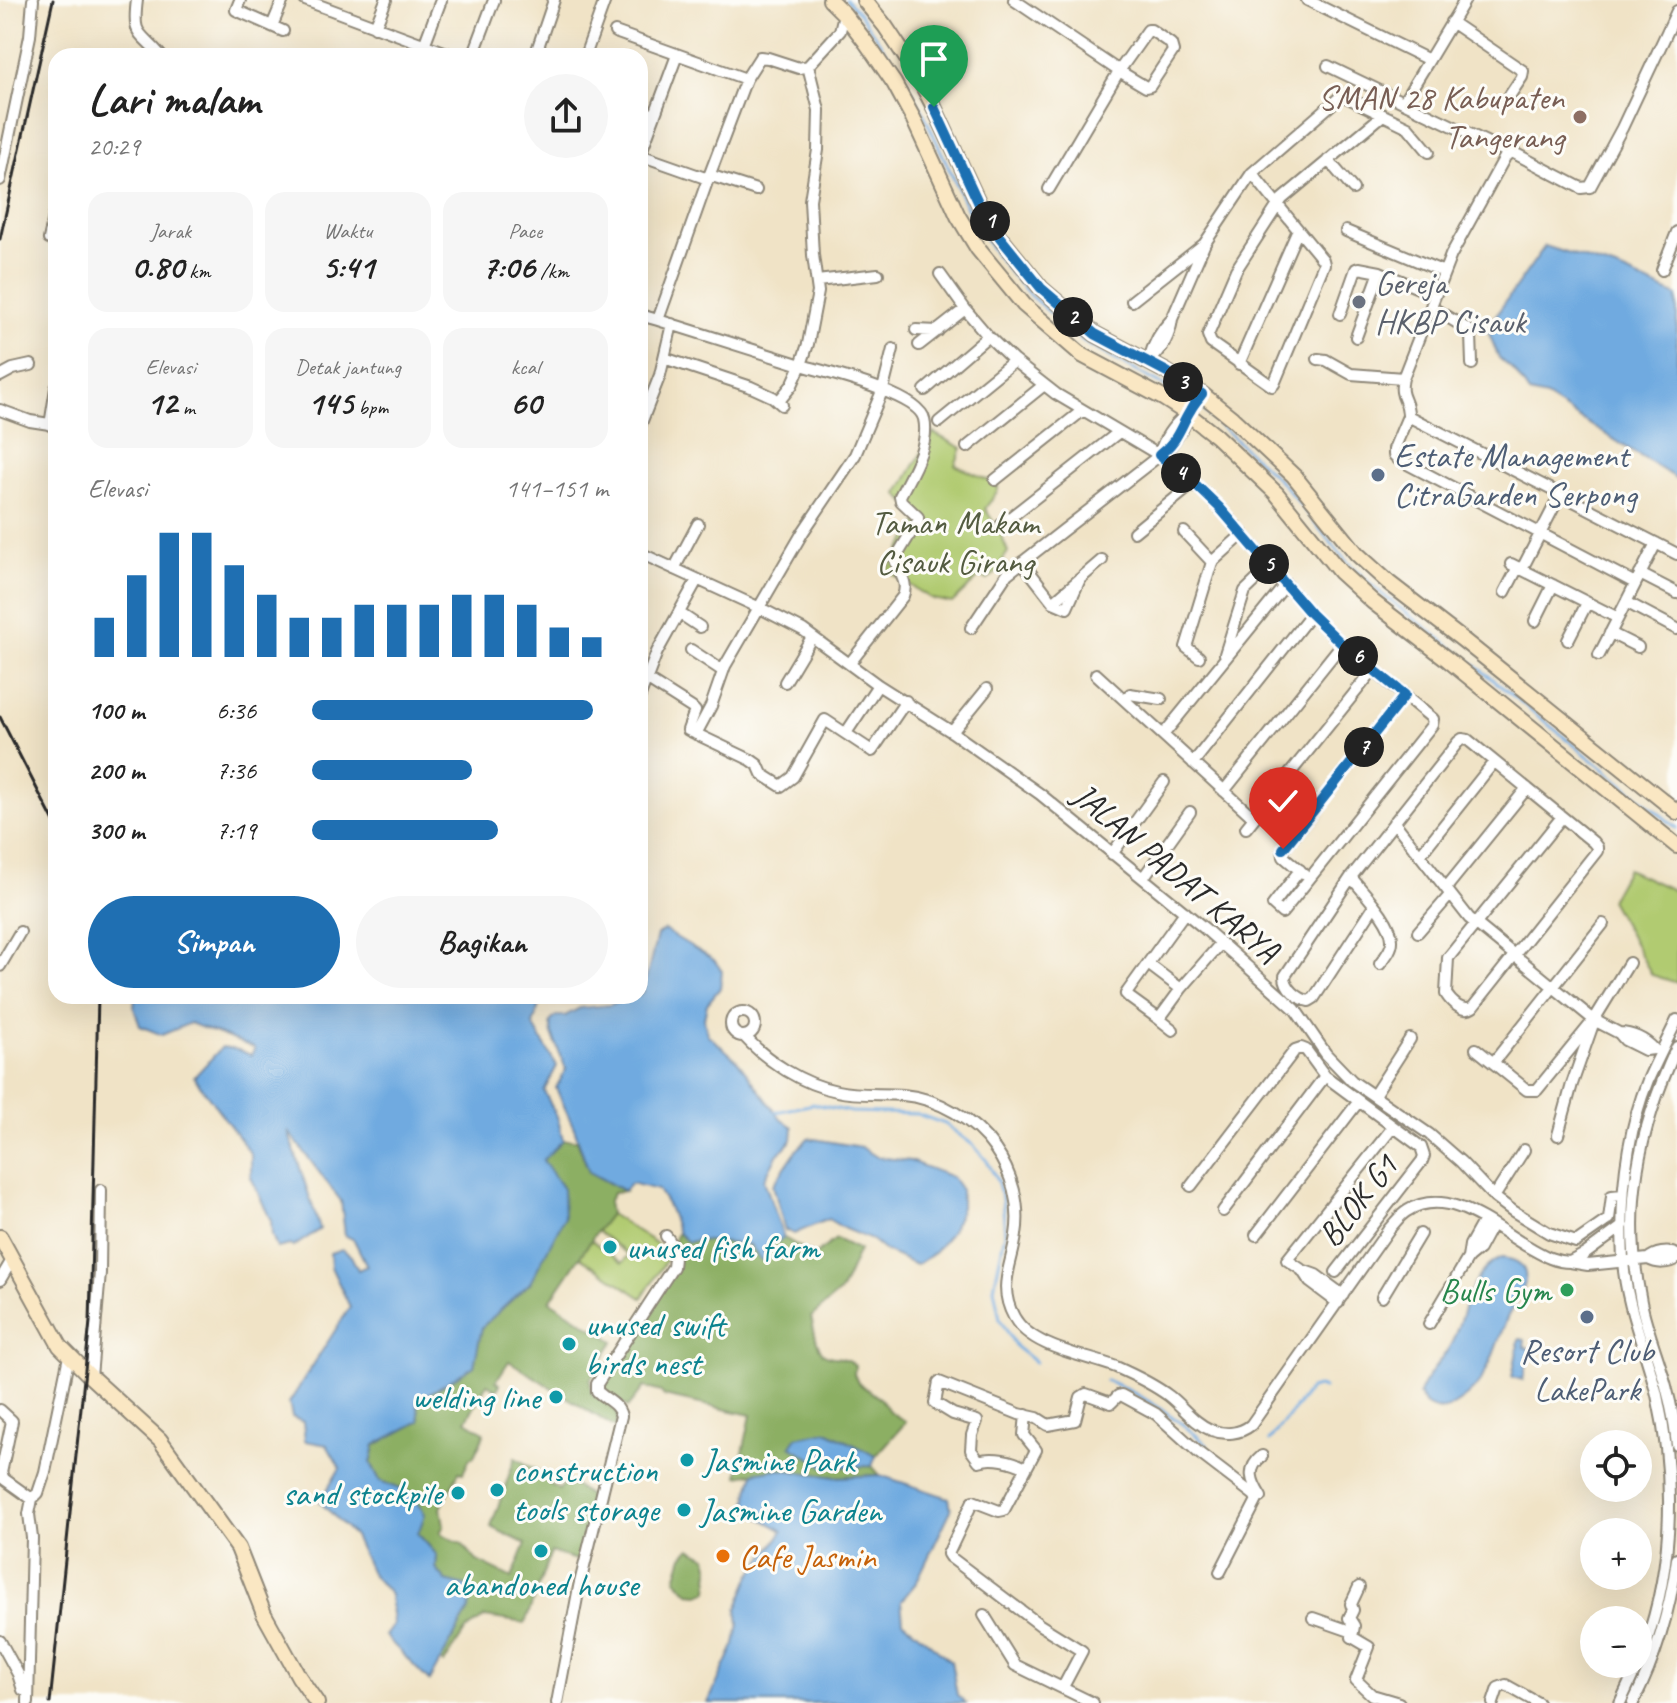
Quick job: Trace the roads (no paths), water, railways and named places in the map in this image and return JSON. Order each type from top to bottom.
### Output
[{"type":"street","points":[[0,180],[30,36],[33,0]]},
{"type":"street","points":[[137,0],[136,29],[153,48]]},
{"type":"street","points":[[240,0],[236,10],[283,31]]},
{"type":"street","points":[[272,26],[283,0]]},
{"type":"street","points":[[305,0],[331,5],[375,27],[433,48]]},
{"type":"street","points":[[375,27],[386,0]]},
{"type":"street","points":[[424,48],[441,0]]},
{"type":"street","points":[[476,48],[494,0]]},
{"type":"street","points":[[538,48],[554,0]]},
{"type":"street","points":[[588,48],[605,0]]},
{"type":"street","points":[[830,0],[865,41],[894,83],[958,216],[978,249],[1024,305],[1082,355],[1163,398],[1216,436],[1276,493],[1340,572],[1373,602],[1677,846]]},
{"type":"street","points":[[1014,0],[1119,71],[1146,87],[1150,86],[1173,47],[1149,29],[1119,71],[1049,189]]},
{"type":"street","points":[[1307,0],[1429,60]]},
{"type":"street","points":[[1404,101],[1465,0]]},
{"type":"street","points":[[866,1],[915,71],[979,204],[998,235],[1041,288],[1095,334],[1202,394],[1232,418],[1294,476],[1357,554],[1389,583],[1677,812]]},
{"type":"street","points":[[1328,66],[1587,189],[1593,185],[1622,128],[1677,11]]},
{"type":"street","points":[[658,320],[746,79],[760,57],[799,68],[808,66],[840,31],[844,14]]},
{"type":"street","points":[[1451,22],[1523,71],[1510,95]]},
{"type":"street","points":[[615,32],[746,79]]},
{"type":"street","points":[[648,133],[677,55]]},
{"type":"street","points":[[664,358],[751,387],[781,403],[792,385],[801,365],[818,292],[810,200],[818,150],[819,110],[808,66]]},
{"type":"street","points":[[1149,362],[1152,348],[1162,329],[1172,319],[1205,243],[1252,173],[1340,97],[1346,97],[1408,127],[1429,152]]},
{"type":"street","points":[[1252,173],[1278,205],[1298,230],[1323,260],[1323,268],[1274,384],[1269,386],[1211,343],[1208,335],[1236,270],[1278,205],[1282,199],[1383,115]]},
{"type":"street","points":[[1509,153],[1464,230],[1444,272],[1403,378],[1401,389],[1409,411],[1394,455],[1540,535],[1677,593]]},
{"type":"street","points":[[648,158],[756,190]]},
{"type":"street","points":[[1328,160],[1353,189]]},
{"type":"street","points":[[941,179],[963,169]]},
{"type":"street","points":[[1239,364],[1298,230]]},
{"type":"street","points":[[1346,231],[1444,272]]},
{"type":"street","points":[[1662,270],[1677,232]]},
{"type":"street","points":[[1132,301],[1205,243]]},
{"type":"street","points":[[1340,314],[1356,269],[1361,268],[1380,272],[1435,295]]},
{"type":"street","points":[[1356,337],[1380,272]]},
{"type":"street","points":[[817,281],[878,274]]},
{"type":"street","points":[[940,274],[965,309],[1014,361],[1082,411],[1159,455],[1194,483],[1219,507],[1311,614],[1342,644],[1431,715],[1432,725],[1305,874],[1284,857],[1283,849],[1405,695]]},
{"type":"street","points":[[1431,307],[1469,330],[1472,364]]},
{"type":"street","points":[[919,345],[965,309]]},
{"type":"street","points":[[648,317],[883,389],[917,407],[924,418],[925,430],[918,459],[900,496],[901,501],[918,517],[895,559],[906,583],[903,596],[850,663]]},
{"type":"street","points":[[648,405],[657,386],[672,324]]},
{"type":"street","points":[[916,330],[938,331]]},
{"type":"street","points":[[925,390],[988,336]]},
{"type":"street","points":[[696,734],[711,706],[723,671],[803,532],[850,466],[883,389],[893,349]]},
{"type":"street","points":[[1318,359],[1326,360],[1351,374],[1403,378]]},
{"type":"street","points":[[939,422],[1014,361]]},
{"type":"street","points":[[0,376],[31,365]]},
{"type":"street","points":[[967,447],[1044,385]]},
{"type":"street","points":[[971,628],[1007,574],[1159,455],[1163,441],[1175,423],[1188,414],[1202,394]]},
{"type":"street","points":[[0,410],[48,424]]},
{"type":"street","points":[[995,480],[1082,411]]},
{"type":"street","points":[[1408,416],[1677,554]]},
{"type":"street","points":[[1002,524],[1119,432]]},
{"type":"street","points":[[1134,532],[1194,483]]},
{"type":"street","points":[[1505,592],[1560,495]]},
{"type":"street","points":[[674,569],[698,524]]},
{"type":"street","points":[[1184,532],[1212,562]]},
{"type":"street","points":[[1199,657],[1186,647],[1212,562],[1243,534]]},
{"type":"street","points":[[1599,655],[1656,543]]},
{"type":"street","name":"JALAN PADAT KARYA","points":[[648,557],[783,618],[1051,802],[1185,912],[1295,1009],[1333,1062],[1352,1081],[1429,1134],[1494,1197],[1513,1211],[1549,1233],[1576,1242],[1609,1219],[1612,1196],[1622,1195]]},
{"type":"street","points":[[1022,562],[1053,602],[1102,560]]},
{"type":"street","points":[[1223,661],[1245,591],[1271,566]]},
{"type":"street","points":[[1517,567],[1618,618]]},
{"type":"street","points":[[648,668],[697,580]]},
{"type":"street","points":[[1163,735],[1286,584]]},
{"type":"street","points":[[1535,621],[1553,585]]},
{"type":"street","points":[[1626,602],[1677,629]]},
{"type":"street","points":[[1568,640],[1587,603]]},
{"type":"street","points":[[679,613],[700,627]]},
{"type":"street","points":[[1193,763],[1311,614]]},
{"type":"street","points":[[1610,633],[1638,647]]},
{"type":"street","points":[[785,682],[812,637]]},
{"type":"street","points":[[1447,659],[1463,640]]},
{"type":"street","points":[[1224,791],[1342,644]]},
{"type":"street","points":[[691,650],[723,671]]},
{"type":"street","points":[[1096,674],[1224,791],[1250,823],[1374,669]]},
{"type":"street","points":[[648,680],[695,711],[688,730],[751,760],[758,765],[762,774],[781,786],[793,777],[825,720],[872,751],[906,701]]},
{"type":"street","points":[[846,733],[878,685]]},
{"type":"street","points":[[952,732],[987,689]]},
{"type":"street","points":[[1125,700],[1130,694],[1161,699]]},
{"type":"street","points":[[1374,906],[1314,998],[1302,1000],[1286,985],[1285,976],[1351,877],[1462,739],[1468,740],[1593,842],[1597,851],[1468,1010],[1455,1004],[1446,994],[1448,958],[1562,817]]},
{"type":"street","points":[[1420,855],[1494,762]]},
{"type":"street","points":[[1112,854],[1164,782]]},
{"type":"street","points":[[1418,932],[1527,788]]},
{"type":"street","points":[[1143,878],[1190,812]]},
{"type":"street","points":[[1394,822],[1476,924],[1594,1020],[1619,1033],[1628,1033],[1648,1042],[1658,1050],[1675,1052],[1659,1085],[1639,1158],[1629,1261],[1630,1306],[1677,1445]]},
{"type":"street","points":[[1351,877],[1388,925],[1392,940],[1380,964]]},
{"type":"street","points":[[1173,1030],[1126,994],[1185,912]]},
{"type":"street","points":[[1493,1063],[1603,924]]},
{"type":"street","points":[[0,966],[20,932]]},
{"type":"street","points":[[1159,1019],[1221,943]]},
{"type":"street","points":[[1476,1049],[1527,1090],[1537,1090],[1594,1020],[1629,963]]},
{"type":"street","points":[[1148,964],[1181,989]]},
{"type":"street","points":[[1558,1135],[1594,1020]]},
{"type":"street","points":[[1629,1261],[1622,1195],[1635,1119],[1658,1050],[1677,1020]]},
{"type":"street","points":[[744,1036],[783,1069],[807,1082],[834,1091],[904,1095],[930,1100],[955,1112],[975,1127],[993,1146],[1007,1168],[1014,1190],[1018,1213],[1016,1236],[1005,1282],[1007,1300],[1015,1319],[1025,1331],[1045,1343],[1116,1367],[1149,1383],[1198,1423],[1212,1430],[1227,1433],[1243,1431],[1251,1425],[1389,1229],[1404,1212],[1423,1204],[1445,1203],[1464,1208],[1550,1259],[1588,1265],[1648,1259],[1654,1254],[1673,1253],[1677,1257]]},
{"type":"street","points":[[1374,1095],[1410,1039]]},
{"type":"street","points":[[1191,1186],[1295,1050],[1306,1050],[1325,1076],[1393,1127],[1287,1260],[1316,1275],[1341,1299]]},
{"type":"street","points":[[1223,1211],[1325,1076]]},
{"type":"street","points":[[1256,1235],[1359,1101]]},
{"type":"street","name":"BLOK G1","points":[[1336,1272],[1424,1156],[1421,1147],[1393,1127]]},
{"type":"street","points":[[1494,1197],[1524,1150]]},
{"type":"street","points":[[91,1377],[100,1273],[101,1190]]},
{"type":"street","points":[[1429,1324],[1468,1258],[1479,1249],[1488,1223]]},
{"type":"street","points":[[1570,1262],[1623,1226]]},
{"type":"street","points":[[1382,1297],[1420,1234]]},
{"type":"street","points":[[558,1700],[579,1587],[621,1416],[620,1410],[597,1391],[597,1384],[673,1267],[675,1254],[666,1236]]},
{"type":"street","points":[[0,1237],[52,1332],[69,1356],[166,1447],[238,1548],[264,1614],[317,1703]]},
{"type":"street","points":[[0,1280],[12,1260]]},
{"type":"street","points":[[28,1703],[32,1538],[29,1514],[32,1499],[38,1493],[45,1472],[69,1356]]},
{"type":"street","points":[[1026,1468],[990,1457],[979,1461],[971,1450],[977,1421],[953,1414],[935,1403],[939,1382],[1037,1418],[1048,1425],[1074,1420],[1083,1395],[1111,1403],[1121,1395],[1156,1414],[1257,1500]]},
{"type":"street","points":[[1633,1703],[1656,1651],[1663,1608],[1670,1504],[1665,1406]]},
{"type":"street","points":[[0,1410],[12,1421],[1,1473],[4,1479],[32,1499]]},
{"type":"street","points":[[1026,1415],[1024,1435],[1036,1450],[1004,1510],[973,1501],[948,1554],[1040,1625],[1082,1651],[1063,1687]]},
{"type":"street","points":[[1220,1572],[1257,1500],[1261,1498],[1250,1474],[1254,1462],[1262,1456]]},
{"type":"street","points":[[1652,1633],[1663,1608],[1677,1559]]},
{"type":"street","points":[[1359,1587],[1349,1618],[1354,1626],[1352,1637],[1369,1647],[1356,1680],[1372,1695],[1399,1703]]},
{"type":"street","points":[[984,1615],[1015,1665],[1093,1703]]},
{"type":"street","points":[[1313,1618],[1353,1632]]},
{"type":"street","points":[[0,1641],[21,1680],[28,1703]]},
{"type":"street","points":[[1620,1703],[1632,1678]]},
{"type":"street","points":[[1493,1703],[1498,1688],[1506,1685],[1538,1703]]},
{"type":"water","points":[[1545,246],[1619,270],[1677,296],[1677,479],[1546,397],[1529,393],[1515,372],[1499,358],[1488,331]]},
{"type":"water","points":[[664,930],[714,960],[722,971],[720,988],[707,1004],[704,1019],[707,1034],[737,1060],[781,1119],[793,1127],[792,1140],[777,1155],[764,1180],[784,1238],[764,1249],[766,1260],[760,1260],[750,1245],[698,1240],[688,1242],[678,1233],[658,1190],[631,1183],[624,1191],[589,1172],[556,1088],[566,1069],[550,1022],[556,1016],[565,1016],[580,1008],[648,1004],[648,972],[657,935]]},
{"type":"water","points":[[134,1004],[540,1004],[533,1025],[557,1066],[544,1091],[558,1119],[563,1140],[543,1160],[563,1189],[564,1218],[530,1283],[482,1327],[474,1366],[417,1401],[420,1421],[375,1445],[371,1463],[380,1481],[410,1493],[425,1514],[418,1534],[437,1555],[436,1569],[446,1581],[472,1588],[469,1610],[429,1681],[385,1636],[393,1624],[390,1595],[371,1573],[354,1536],[320,1502],[340,1468],[327,1445],[305,1441],[303,1422],[292,1417],[289,1403],[350,1307],[331,1267],[330,1253],[342,1249],[351,1256],[358,1270],[367,1266],[354,1240],[345,1235],[341,1201],[288,1131],[320,1229],[293,1247],[277,1248],[271,1221],[251,1177],[251,1154],[194,1077],[222,1047],[251,1055],[255,1048],[190,1023],[162,1035],[140,1026]]},
{"type":"water","points":[[808,1138],[861,1147],[877,1157],[910,1161],[952,1177],[961,1190],[961,1207],[954,1227],[935,1252],[916,1265],[828,1219],[794,1234],[785,1230],[773,1185]]},
{"type":"water","points":[[1501,1258],[1519,1263],[1524,1269],[1525,1279],[1484,1375],[1469,1394],[1451,1407],[1430,1407],[1419,1394],[1422,1387],[1452,1342],[1474,1283],[1490,1264]]},
{"type":"water","points":[[1520,1339],[1525,1340],[1524,1347],[1530,1349],[1523,1380],[1512,1377]]},
{"type":"water","points":[[827,1431],[876,1456],[872,1466],[825,1467],[791,1446],[797,1437]]},
{"type":"water","points":[[777,1469],[835,1477],[880,1475],[949,1498],[951,1510],[916,1583],[901,1601],[903,1621],[951,1661],[957,1695],[966,1703],[708,1703],[735,1644],[739,1623],[737,1609],[751,1575],[783,1531],[754,1515],[748,1506],[754,1473]]},
{"type":"waterway","points":[[846,0],[859,13],[904,77],[968,210],[1011,274],[1032,297],[1088,345],[1183,396]]},
{"type":"waterway","points":[[1204,410],[1284,485],[1347,562],[1384,596],[1677,828]]},
{"type":"waterway","points":[[776,1112],[814,1104],[851,1112],[917,1114],[945,1124],[973,1145],[987,1161],[1002,1198],[1005,1233],[994,1288],[1000,1319],[1016,1347],[1035,1362]]},
{"type":"waterway","points":[[1106,1380],[1160,1408],[1207,1445]]},
{"type":"waterway","points":[[1269,1441],[1310,1389],[1324,1388]]},
{"type":"railway","points":[[0,239],[53,0]]},
{"type":"railway","points":[[0,717],[48,810]]},
{"type":"railway","points":[[50,1703],[90,1322],[98,1004]]},
{"type":"place","name":"SMAN 28 Kabupaten Tangerang","points":[[1580,117]]},
{"type":"place","name":"Gereja HKBP Cisauk","points":[[1359,302]]},
{"type":"place","name":"Estate Management CitraGarden Serpong","points":[[1378,475]]},
{"type":"place","name":"unused fish farm","points":[[610,1247]]},
{"type":"place","name":"Bulls Gym","points":[[1567,1290]]},
{"type":"place","name":"Resort Club LakePark","points":[[1587,1317]]},
{"type":"place","name":"unused swift birds nest","points":[[569,1344]]},
{"type":"place","name":"welding line","points":[[556,1397]]},
{"type":"place","name":"Jasmine Park","points":[[687,1460]]},
{"type":"place","name":"construction tools storage","points":[[497,1490]]},
{"type":"place","name":"sand stockpile","points":[[458,1493]]},
{"type":"place","name":"Jasmine Garden","points":[[684,1510]]},
{"type":"place","name":"abandoned house","points":[[541,1551]]},
{"type":"place","name":"Cafe Jasmin","points":[[723,1556]]},
{"type":"park label","name":"Taman Makam Cisauk Girang","points":[[955,542]]}]
